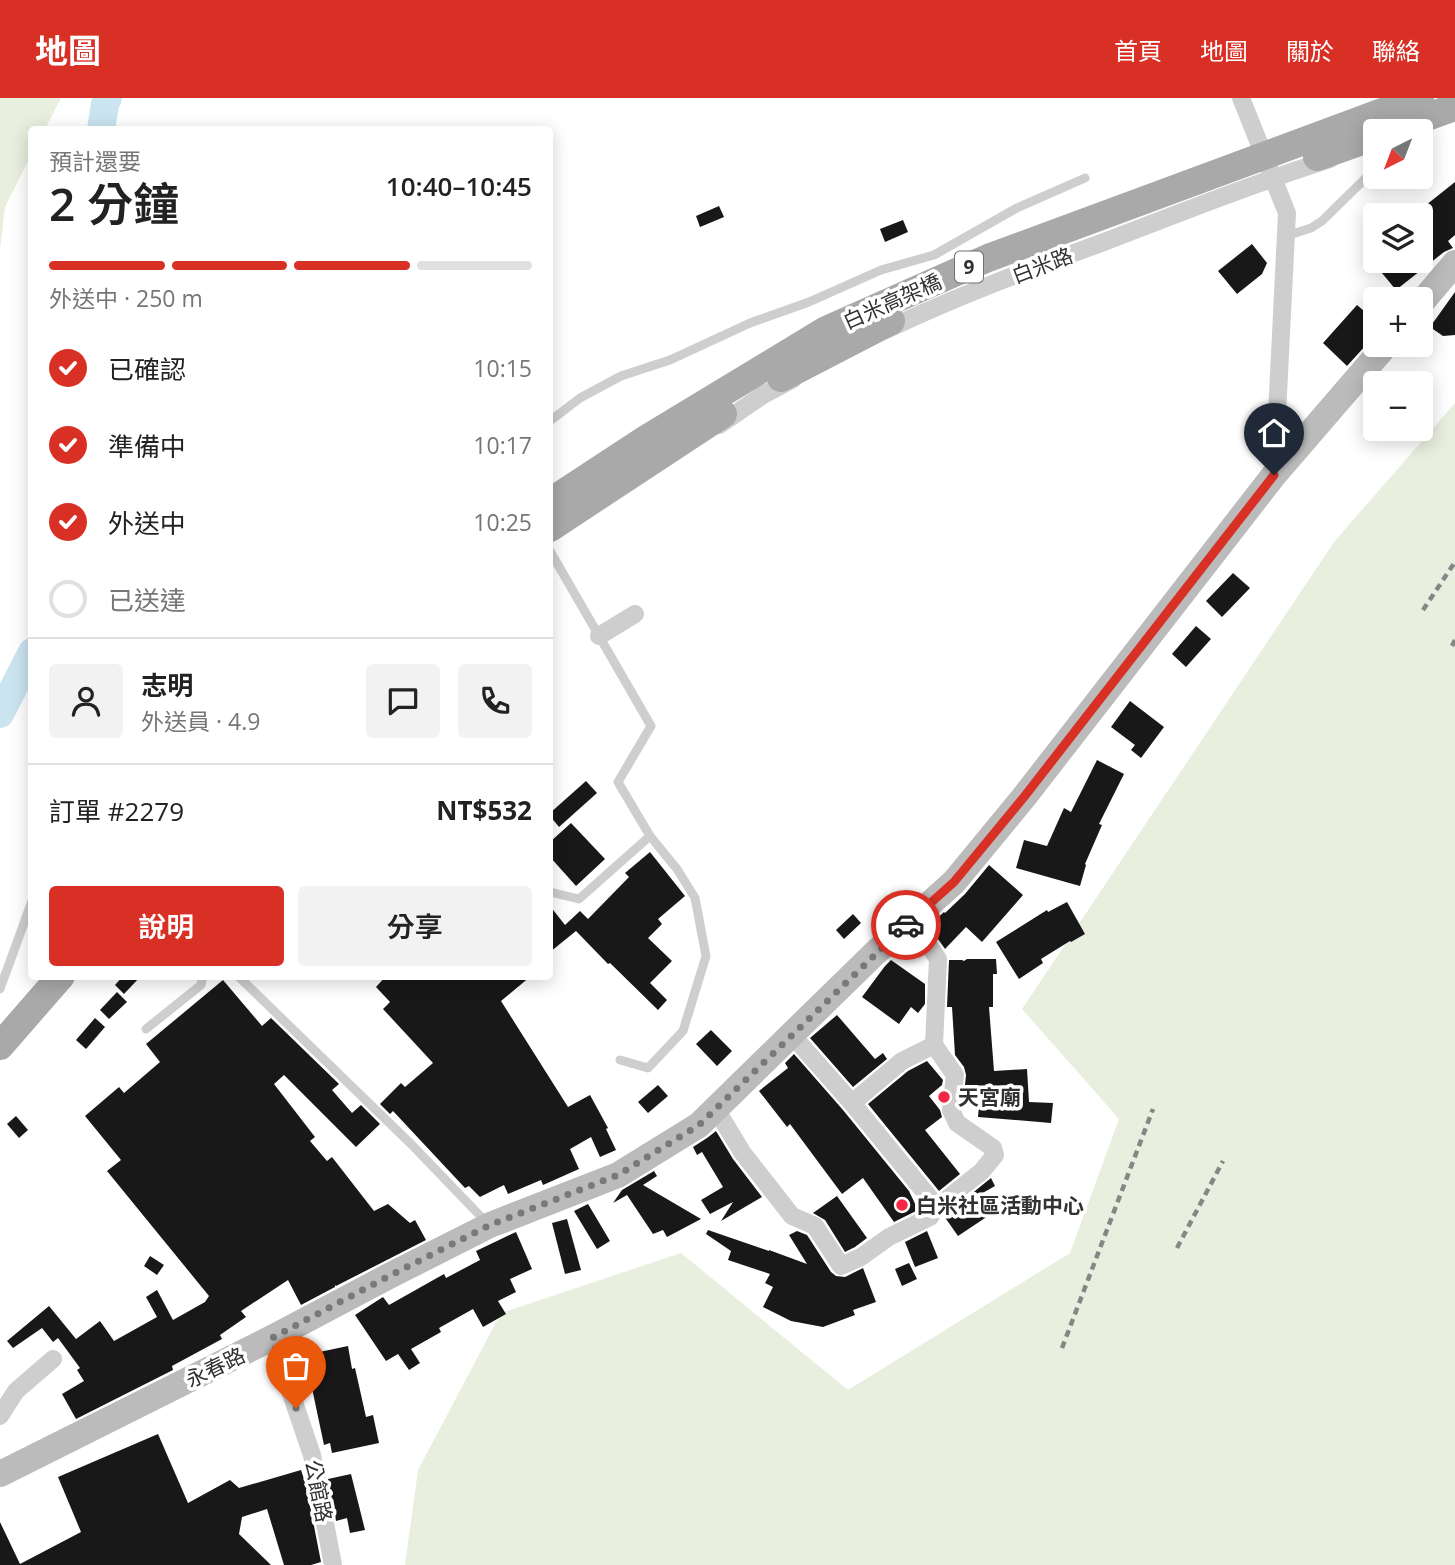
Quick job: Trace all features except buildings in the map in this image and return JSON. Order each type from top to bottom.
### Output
[{"type":"main road","name":"白米高架橋","points":[[553,500],[646,439],[826,330],[988,258],[1420,98]]},
{"type":"main road","points":[[1422,119],[1455,107]]},
{"type":"main road","name":"白米高架橋","points":[[553,526],[759,390],[913,310],[995,272],[1363,141]]},
{"type":"main road","points":[[0,1023],[38,980]]},
{"type":"main road","points":[[0,1046],[58,980]]},
{"type":"street","points":[[1241,98],[1287,214],[1274,475]]},
{"type":"street","points":[[1433,122],[1455,114]]},
{"type":"street","name":"白米路","points":[[553,535],[764,396],[849,348],[919,314],[985,286],[1273,177],[1363,148]]},
{"type":"street","points":[[1433,289],[1455,263]]},
{"type":"street","name":"永春路","points":[[0,1474],[490,1225],[618,1175],[699,1125],[911,920],[954,882],[1024,797],[1274,475],[1377,357]]},
{"type":"street","points":[[599,636],[635,614]]},
{"type":"street","points":[[716,1109],[742,1152],[792,1216],[815,1226],[841,1266],[889,1237],[930,1217],[937,1208],[982,1171],[995,1155],[987,1142],[957,1123],[951,1110],[955,1075],[934,1045],[938,958],[911,920]]},
{"type":"street","points":[[0,1060],[70,980]]},
{"type":"street","points":[[792,1035],[852,1103],[937,1208]]},
{"type":"street","points":[[852,1103],[902,1061],[934,1045]]},
{"type":"street","name":"公館路","points":[[272,1338],[312,1455],[333,1565]]},
{"type":"street","points":[[0,1416],[16,1391],[52,1359]]},
{"type":"lane","points":[[553,419],[580,398],[621,376],[670,360],[750,323],[809,302],[881,270],[934,255],[1017,208],[1085,178]]},
{"type":"lane","points":[[1286,236],[1311,228],[1363,181]]},
{"type":"lane","points":[[553,556],[651,726],[618,782],[650,836],[677,869],[695,898],[706,956],[683,1031],[648,1068],[620,1060]]},
{"type":"lane","points":[[553,893],[579,899],[650,836]]},
{"type":"lane","points":[[0,989],[28,912]]},
{"type":"lane","points":[[146,1029],[201,985],[202,980]]},
{"type":"lane","points":[[242,980],[490,1225]]},
{"type":"green space","points":[[0,98],[61,98],[47,126],[28,126],[28,161],[5,207],[0,250]]},
{"type":"green space","points":[[1455,403],[1455,1565],[405,1565],[418,1470],[501,1313],[681,1253],[848,1390],[1070,1253],[1119,1119],[1022,1009],[1334,542],[1422,441],[1433,441],[1433,428]]},
{"type":"waterway","points":[[102,126],[108,98]]},
{"type":"waterway","points":[[0,714],[28,660]]},
{"type":"railway","points":[[1423,610],[1455,562]]},
{"type":"railway","points":[[1452,646],[1455,640]]},
{"type":"railway","points":[[1062,1348],[1153,1109]]},
{"type":"railway","points":[[1177,1248],[1223,1161]]},
{"type":"way so far","points":[[296,1408],[272,1338],[490,1225],[618,1175],[699,1125],[906,925]]},
{"type":"place","name":"天宮廟","points":[[944,1097]]},
{"type":"place","name":"白米社區活動中心","points":[[902,1205]]},
{"type":"route","points":[[906,925],[954,882],[1024,797],[1274,475]]}]
